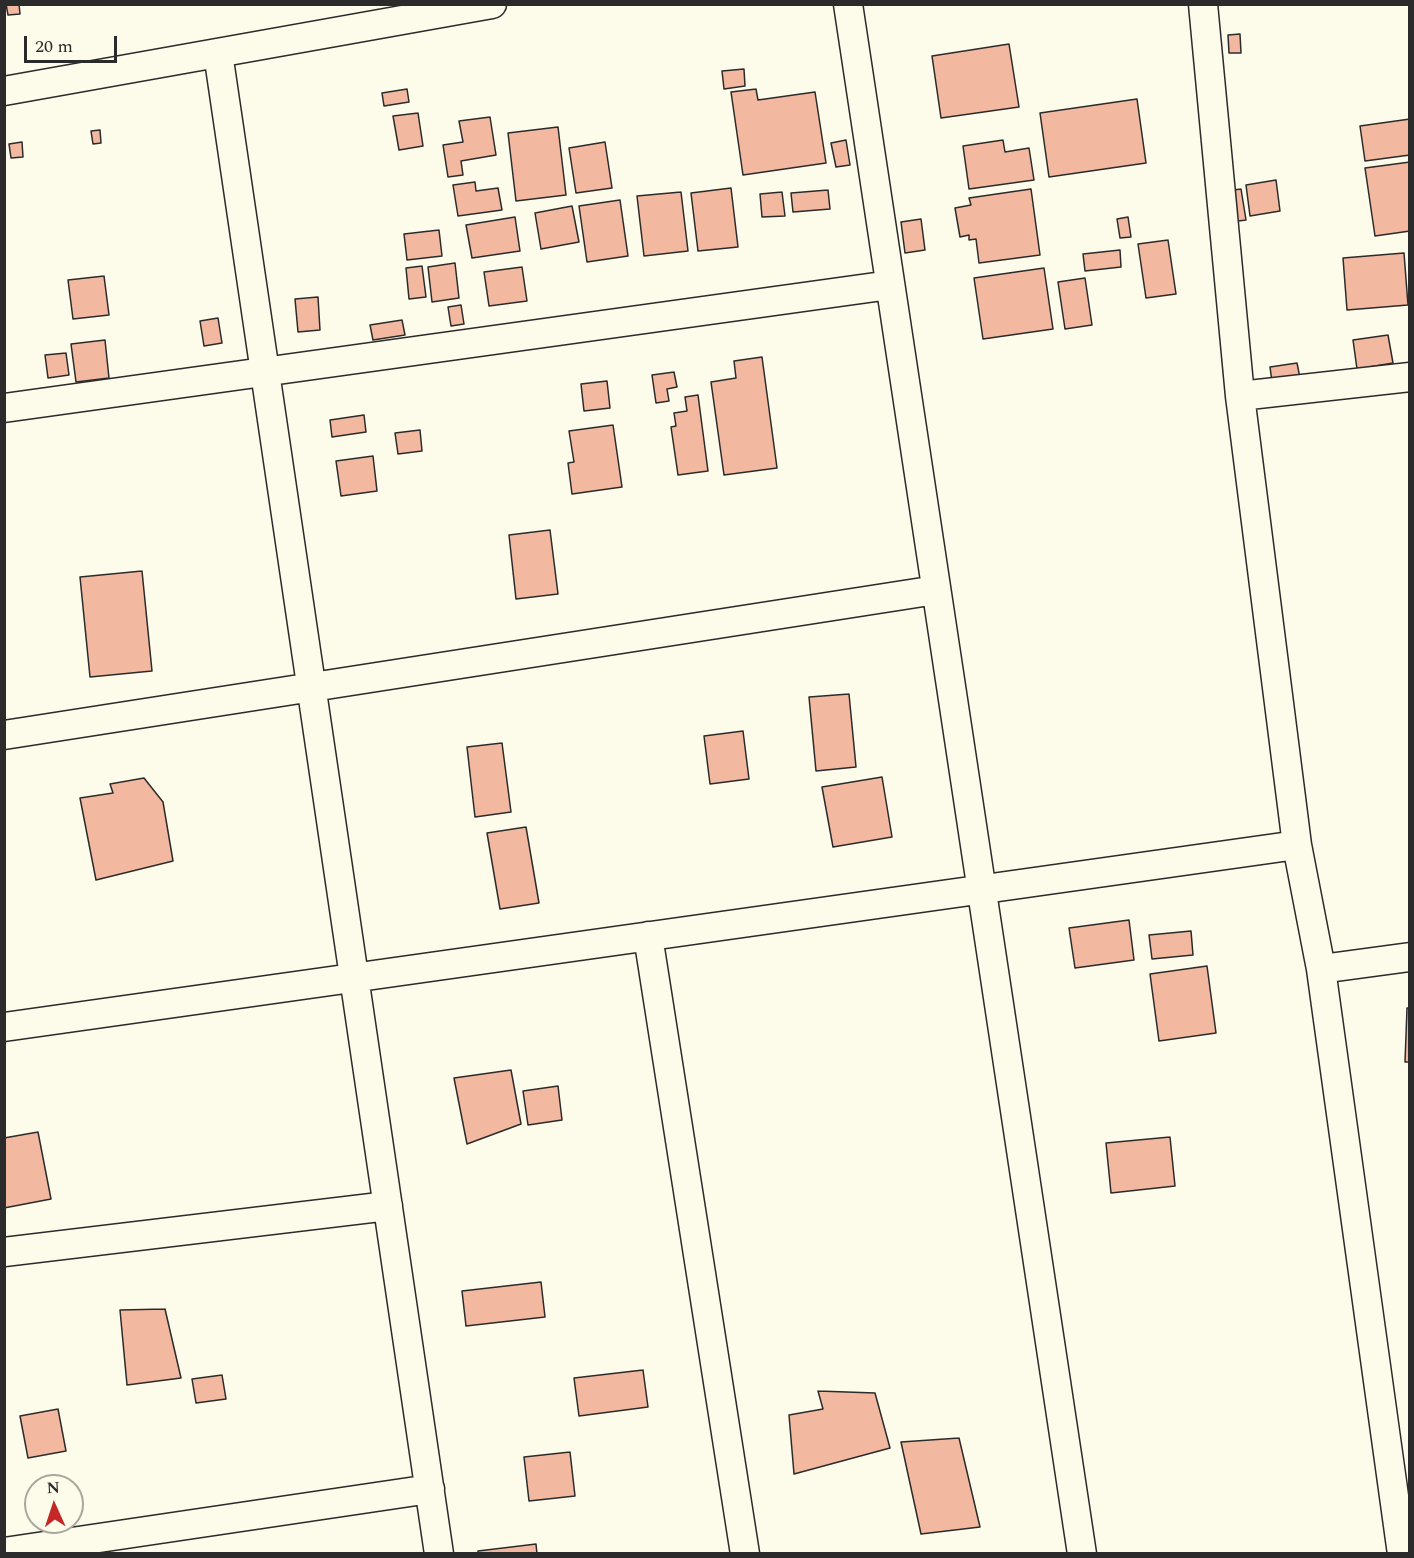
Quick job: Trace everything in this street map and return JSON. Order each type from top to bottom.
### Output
[{"type":"street","points":[[4,91],[492,4]]},
{"type":"street","points":[[848,4],[1082,1554]]},
{"type":"street","points":[[1203,4],[1240,396],[1297,845],[1321,969],[1402,1554]]},
{"type":"street","points":[[218,53],[439,1554]]},
{"type":"street","points":[[4,408],[890,285]]},
{"type":"street","points":[[1240,396],[1410,377]]},
{"type":"street","points":[[4,735],[936,590]]},
{"type":"street","points":[[4,1027],[1297,845]]},
{"type":"street","points":[[648,936],[745,1554]]},
{"type":"street","points":[[1321,969],[1410,957]]},
{"type":"street","points":[[4,1252],[388,1206]]},
{"type":"street","points":[[4,1552],[430,1489]]},
{"type":"building","points":[[6,4],[19,4],[20,14],[8,15]]},
{"type":"building","points":[[1240,34],[1241,53],[1229,53],[1228,35]]},
{"type":"building","points":[[1009,44],[1019,107],[941,118],[932,56]]},
{"type":"building","points":[[744,69],[745,86],[724,89],[722,71]]},
{"type":"building","points":[[407,89],[409,102],[384,106],[382,93]]},
{"type":"building","points":[[756,89],[758,100],[815,92],[826,163],[743,175],[731,92]]},
{"type":"building","points":[[1137,99],[1146,163],[1049,177],[1040,113]]},
{"type":"building","points":[[418,113],[423,146],[399,150],[393,116]]},
{"type":"building","points":[[490,117],[496,155],[461,161],[463,175],[448,177],[443,145],[463,142],[459,121]]},
{"type":"building","points":[[1410,119],[1410,155],[1365,161],[1360,126]]},
{"type":"building","points":[[558,127],[566,195],[516,201],[508,133]]},
{"type":"building","points":[[100,130],[101,143],[93,144],[91,131]]},
{"type":"building","points":[[846,140],[850,165],[836,167],[831,143]]},
{"type":"building","points":[[1003,140],[1005,152],[1029,148],[1034,180],[969,189],[963,146]]},
{"type":"building","points":[[22,142],[23,157],[11,158],[9,144]]},
{"type":"building","points":[[605,142],[612,188],[576,193],[569,148]]},
{"type":"building","points":[[1410,162],[1410,231],[1375,236],[1365,168]]},
{"type":"building","points":[[1276,180],[1280,211],[1250,216],[1246,185]]},
{"type":"building","points":[[475,182],[476,191],[498,188],[502,210],[458,216],[453,185]]},
{"type":"building","points":[[731,188],[738,247],[698,251],[691,193]]},
{"type":"building","points":[[1031,189],[1040,255],[979,263],[976,239],[969,240],[969,235],[960,237],[955,208],[971,205],[969,198]]},
{"type":"building","points":[[1241,189],[1246,220],[1231,222],[1226,191]]},
{"type":"building","points":[[828,190],[830,209],[793,212],[791,193]]},
{"type":"building","points":[[681,192],[688,251],[644,256],[637,196]]},
{"type":"building","points":[[782,192],[785,216],[762,217],[760,194]]},
{"type":"building","points":[[620,200],[628,256],[587,262],[579,206]]},
{"type":"building","points":[[572,206],[579,242],[541,249],[535,213]]},
{"type":"building","points":[[515,217],[520,251],[472,258],[466,225]]},
{"type":"building","points":[[1128,217],[1131,237],[1120,238],[1117,219]]},
{"type":"building","points":[[921,219],[925,250],[905,253],[901,222]]},
{"type":"building","points":[[439,230],[442,256],[407,260],[404,234]]},
{"type":"building","points":[[1168,240],[1176,294],[1146,298],[1138,244]]},
{"type":"building","points":[[1120,250],[1121,267],[1085,271],[1083,254]]},
{"type":"building","points":[[1404,253],[1408,305],[1347,310],[1343,258]]},
{"type":"building","points":[[455,263],[459,298],[432,302],[428,267]]},
{"type":"building","points":[[422,266],[426,297],[409,299],[406,268]]},
{"type":"building","points":[[522,267],[527,301],[489,306],[484,272]]},
{"type":"building","points":[[1044,268],[1053,329],[983,339],[974,278]]},
{"type":"building","points":[[104,276],[109,315],[73,319],[68,280]]},
{"type":"building","points":[[1085,278],[1092,325],[1065,329],[1058,282]]},
{"type":"building","points":[[318,297],[320,330],[298,332],[295,299]]},
{"type":"building","points":[[461,305],[464,324],[451,326],[448,307]]},
{"type":"building","points":[[218,318],[222,343],[204,346],[200,321]]},
{"type":"building","points":[[402,320],[405,335],[373,340],[370,325]]},
{"type":"building","points":[[1388,335],[1393,363],[1357,369],[1353,340]]},
{"type":"building","points":[[105,340],[109,378],[76,382],[71,344]]},
{"type":"building","points":[[66,353],[69,375],[48,378],[45,355]]},
{"type":"building","points":[[762,357],[777,468],[724,475],[711,382],[736,378],[734,361]]},
{"type":"building","points":[[1297,363],[1300,378],[1272,382],[1270,367]]},
{"type":"building","points":[[674,372],[677,387],[667,389],[669,401],[656,403],[652,375]]},
{"type":"building","points":[[607,381],[610,408],[584,411],[581,384]]},
{"type":"building","points":[[698,395],[708,471],[678,475],[671,427],[676,426],[674,413],[687,411],[685,397]]},
{"type":"building","points":[[364,415],[366,432],[332,437],[330,420]]},
{"type":"building","points":[[613,425],[622,487],[572,494],[568,463],[574,462],[569,431]]},
{"type":"building","points":[[420,430],[422,451],[398,454],[395,433]]},
{"type":"building","points":[[373,456],[377,491],[341,496],[336,461]]},
{"type":"building","points":[[550,530],[558,594],[516,599],[509,535]]},
{"type":"building","points":[[142,571],[152,671],[90,677],[80,577]]},
{"type":"building","points":[[849,694],[856,767],[816,771],[809,697]]},
{"type":"building","points":[[743,731],[749,779],[710,784],[704,736]]},
{"type":"building","points":[[502,743],[511,812],[475,817],[467,747]]},
{"type":"building","points":[[882,777],[892,837],[833,847],[822,787]]},
{"type":"building","points":[[144,778],[163,802],[173,861],[96,880],[80,798],[113,793],[110,784]]},
{"type":"building","points":[[526,827],[539,903],[500,909],[487,833]]},
{"type":"building","points":[[1129,920],[1134,960],[1075,968],[1069,928]]},
{"type":"building","points":[[1191,931],[1193,955],[1152,959],[1149,935]]},
{"type":"building","points":[[1207,966],[1216,1033],[1159,1041],[1150,974]]},
{"type":"building","points":[[1407,1008],[1410,1008],[1410,1062],[1405,1062]]},
{"type":"building","points":[[511,1070],[521,1124],[467,1144],[454,1078]]},
{"type":"building","points":[[558,1086],[562,1120],[528,1125],[523,1091]]},
{"type":"building","points":[[38,1132],[51,1199],[4,1208],[4,1138]]},
{"type":"building","points":[[1170,1137],[1175,1186],[1111,1193],[1106,1143]]},
{"type":"building","points":[[541,1282],[545,1317],[466,1326],[462,1291]]},
{"type":"building","points":[[165,1309],[181,1378],[127,1385],[120,1310]]},
{"type":"building","points":[[643,1370],[648,1407],[579,1416],[574,1378]]},
{"type":"building","points":[[222,1375],[226,1399],[196,1403],[192,1379]]},
{"type":"building","points":[[818,1391],[875,1393],[890,1448],[794,1474],[789,1415],[823,1409]]},
{"type":"building","points":[[58,1409],[66,1451],[28,1458],[20,1416]]},
{"type":"building","points":[[959,1438],[980,1527],[921,1534],[901,1442]]},
{"type":"building","points":[[570,1452],[575,1496],[529,1501],[524,1457]]},
{"type":"building","points":[[536,1544],[537,1554],[478,1554],[478,1551]]}]
